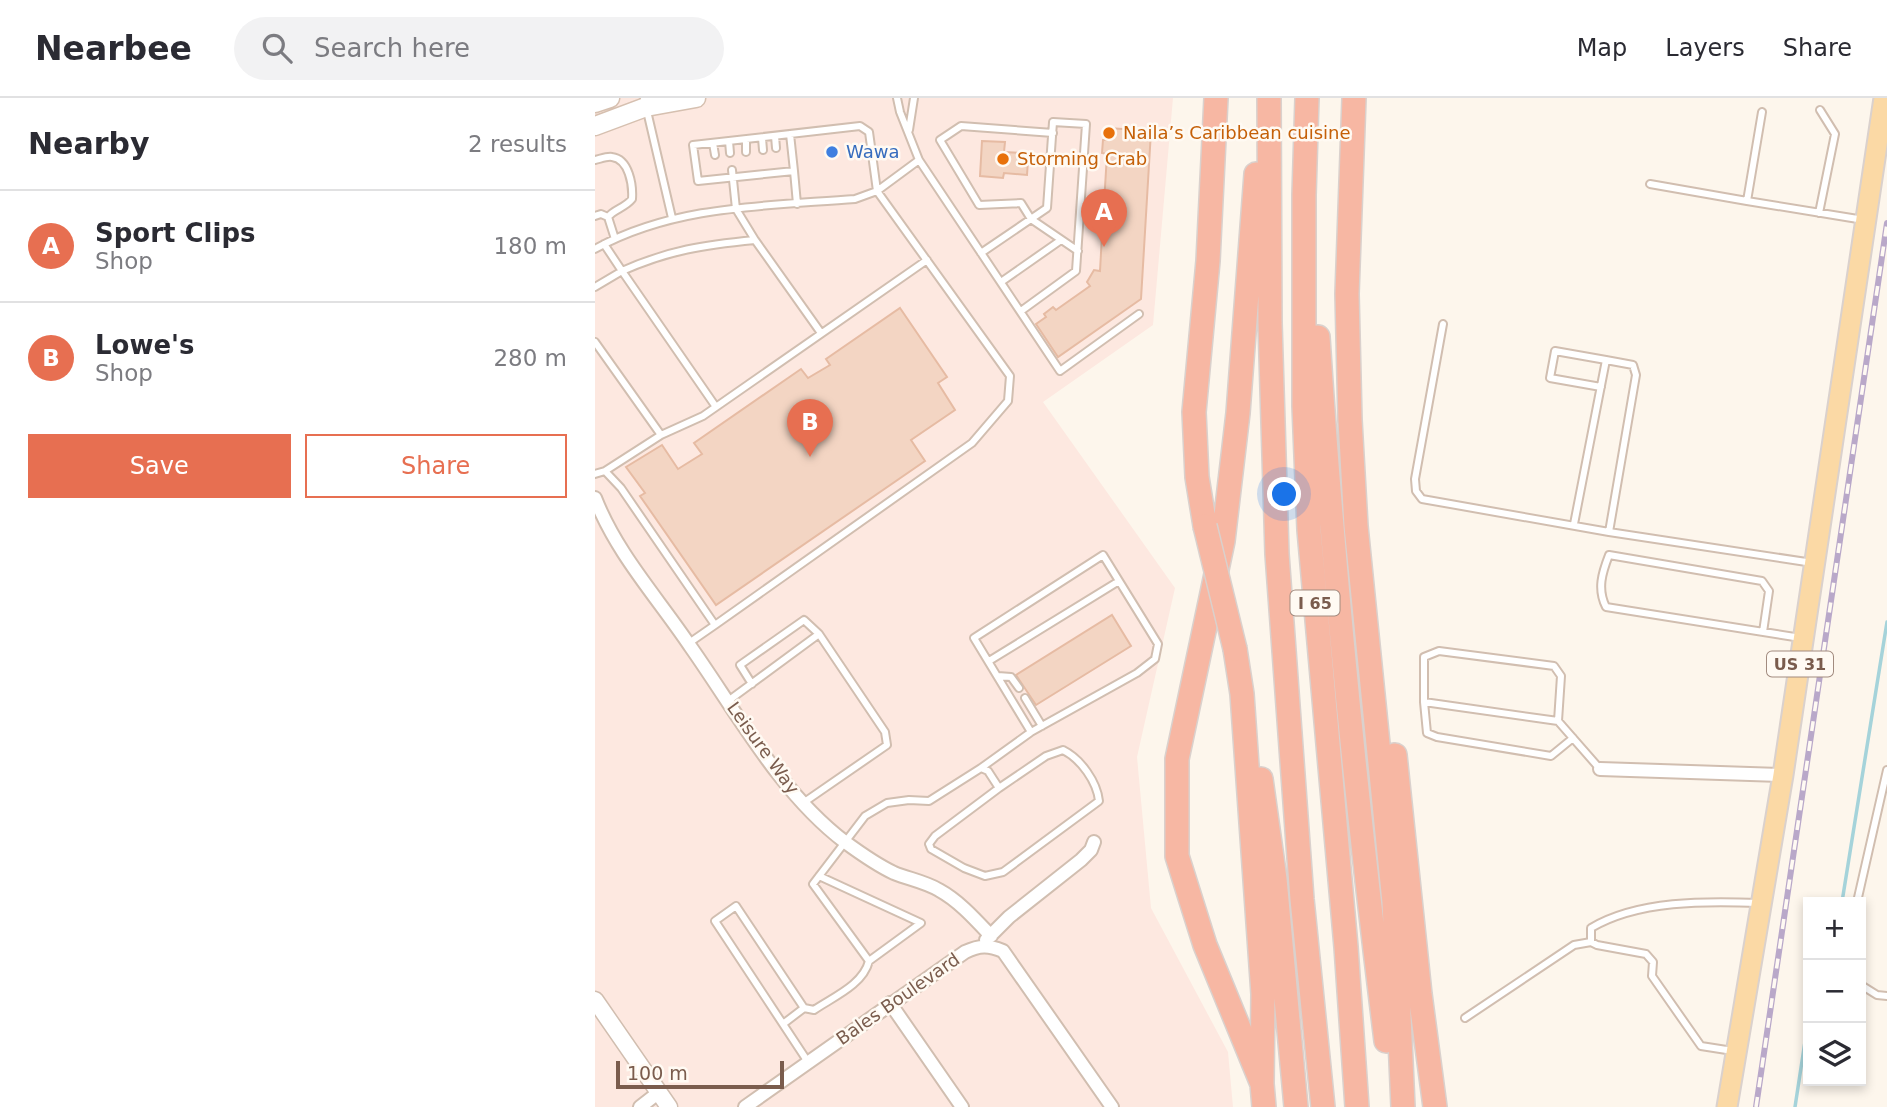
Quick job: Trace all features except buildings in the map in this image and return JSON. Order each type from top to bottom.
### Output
[{"type":"highway","points":[[1216,98],[1208,261],[1194,412],[1197,477],[1205,526],[1235,649],[1261,779],[1275,879],[1296,1107]]},
{"type":"highway","points":[[1261,98],[1236,426],[1223,541],[1177,758],[1177,856],[1205,945],[1262,1084]]},
{"type":"highway","name":"I 65","points":[[1269,98],[1270,323],[1277,554],[1302,898],[1323,1107]]},
{"type":"highway","name":"I 65","points":[[1307,98],[1304,406],[1309,530],[1346,947],[1357,1107]]},
{"type":"highway","points":[[1354,98],[1347,294],[1350,420],[1356,526],[1394,902],[1403,1107]]},
{"type":"highway","points":[[1306,134],[1324,433],[1351,744],[1394,1107]]},
{"type":"highway","points":[[1356,526],[1397,766],[1420,994],[1435,1107]]},
{"type":"highway","points":[[1242,694],[1263,994],[1264,1107]]},
{"type":"main road","points":[[595,103],[610,98]]},
{"type":"main road","points":[[595,126],[645,102],[696,98]]},
{"type":"main road","name":"US 31","points":[[1727,1107],[1783,775],[1884,98]]},
{"type":"street","name":"Leisure Way","points":[[595,499],[624,555],[689,643],[762,751],[803,803],[844,841],[891,872],[939,890],[969,912],[991,936]]},
{"type":"street","points":[[1600,769],[1783,775]]},
{"type":"street","points":[[978,945],[1081,860],[1091,850],[1094,842]]},
{"type":"street","name":"Bales Boulevard","points":[[745,1107],[965,952],[978,945],[989,945],[1003,951],[1112,1107]]},
{"type":"street","points":[[595,1000],[669,1107]]},
{"type":"street","points":[[890,1003],[962,1107]]},
{"type":"street","points":[[640,1107],[658,1093]]},
{"type":"lane","points":[[897,98],[919,160],[1061,371],[1139,314]]},
{"type":"lane","points":[[909,132],[914,98]]},
{"type":"lane","points":[[645,102],[672,218]]},
{"type":"lane","points":[[1819,213],[1835,134],[1820,110]]},
{"type":"lane","points":[[1747,201],[1762,112]]},
{"type":"lane","points":[[981,253],[1047,208],[1053,122],[1086,124],[1076,271],[1021,311]]},
{"type":"lane","points":[[689,643],[972,443],[1008,401],[1010,376],[877,191],[869,132],[860,126],[693,145],[698,181],[748,176],[778,169],[794,171]]},
{"type":"lane","points":[[1053,133],[961,126],[940,140],[979,205],[1021,203],[1031,219],[1077,251]]},
{"type":"lane","points":[[790,134],[797,204]]},
{"type":"lane","points":[[775,136],[776,148]]},
{"type":"lane","points":[[762,138],[763,150]]},
{"type":"lane","points":[[745,140],[746,152]]},
{"type":"lane","points":[[729,141],[730,153]]},
{"type":"lane","points":[[713,143],[715,155]]},
{"type":"lane","points":[[595,160],[611,157],[623,162],[627,169],[632,199],[625,207],[608,217]]},
{"type":"lane","points":[[595,249],[672,218],[736,209],[855,199],[877,191],[919,160]]},
{"type":"lane","points":[[748,167],[748,176]]},
{"type":"lane","points":[[732,170],[736,209],[821,334]]},
{"type":"lane","points":[[716,171],[717,179]]},
{"type":"lane","points":[[1650,184],[1866,220]]},
{"type":"lane","points":[[595,216],[601,214],[608,217],[615,239]]},
{"type":"lane","points":[[595,286],[653,257],[697,246],[755,240]]},
{"type":"lane","points":[[1001,282],[1062,240]]},
{"type":"lane","points":[[604,244],[716,407]]},
{"type":"lane","points":[[595,474],[605,471],[661,435],[703,416],[927,260]]},
{"type":"lane","points":[[1443,324],[1415,479],[1416,491],[1422,499],[1609,532],[1815,563]]},
{"type":"lane","points":[[595,342],[661,435]]},
{"type":"lane","points":[[1601,387],[1551,378],[1555,351],[1633,365],[1636,375],[1609,532]]},
{"type":"lane","points":[[1574,524],[1606,360]]},
{"type":"lane","points":[[605,471],[621,488],[715,625]]},
{"type":"lane","points":[[869,961],[813,884],[865,816],[887,803],[909,800],[929,802],[1031,732],[1137,673],[1155,659],[1158,644],[1103,555],[974,638],[1031,732]]},
{"type":"lane","points":[[1763,632],[1769,591],[1762,581],[1609,555],[1602,573],[1600,596],[1606,607],[1803,639]]},
{"type":"lane","points":[[989,662],[1119,581]]},
{"type":"lane","points":[[752,684],[740,665],[804,620],[819,634],[885,732],[887,745],[803,803]]},
{"type":"lane","points":[[728,701],[819,634]]},
{"type":"lane","points":[[1558,721],[1561,676],[1554,666],[1439,651],[1424,657],[1427,733],[1437,737],[1551,755],[1573,738]]},
{"type":"lane","points":[[998,676],[1011,677],[1019,688]]},
{"type":"lane","points":[[1025,698],[1042,726]]},
{"type":"lane","points":[[1424,702],[1558,721],[1600,769]]},
{"type":"lane","points":[[1063,750],[1073,755],[1097,787],[1099,802],[1003,872],[985,876],[930,849],[929,844],[935,836],[999,788],[1046,756],[1063,750]]},
{"type":"lane","points":[[981,768],[988,771],[999,788]]},
{"type":"lane","points":[[1858,897],[1887,770]]},
{"type":"lane","points":[[808,1062],[715,921],[736,906],[804,1008],[814,1010],[860,979],[867,971],[869,961],[921,923],[819,876]]},
{"type":"lane","points":[[1591,942],[1591,928],[1627,912],[1722,902],[1761,904]]},
{"type":"lane","points":[[1465,1018],[1574,945],[1591,942],[1646,954],[1653,962],[1652,976],[1701,1046],[1735,1052]]},
{"type":"lane","points":[[1866,988],[1877,995],[1887,996]]},
{"type":"lane","points":[[783,1024],[804,1008]]},
{"type":"shaded area","points":[[595,98],[1173,98],[1153,325],[1043,402],[1175,588],[1137,757],[1151,908],[1228,1052],[1233,1107],[595,1107]]},
{"type":"waterway","points":[[1843,897],[1887,622]]},
{"type":"waterway","points":[[1795,1107],[1808,1023]]},
{"type":"railway","points":[[1756,1107],[1887,223]]},
{"type":"place","name":"Naila’s Caribbean cuisine","points":[[1109,133]]},
{"type":"place","name":"Wawa","points":[[832,152]]},
{"type":"place","name":"Storming Crab","points":[[1003,159]]},
{"type":"place","name":"Sport Clips","points":[[1104,247]]},
{"type":"place","name":"Lowe's","points":[[810,457]]}]
